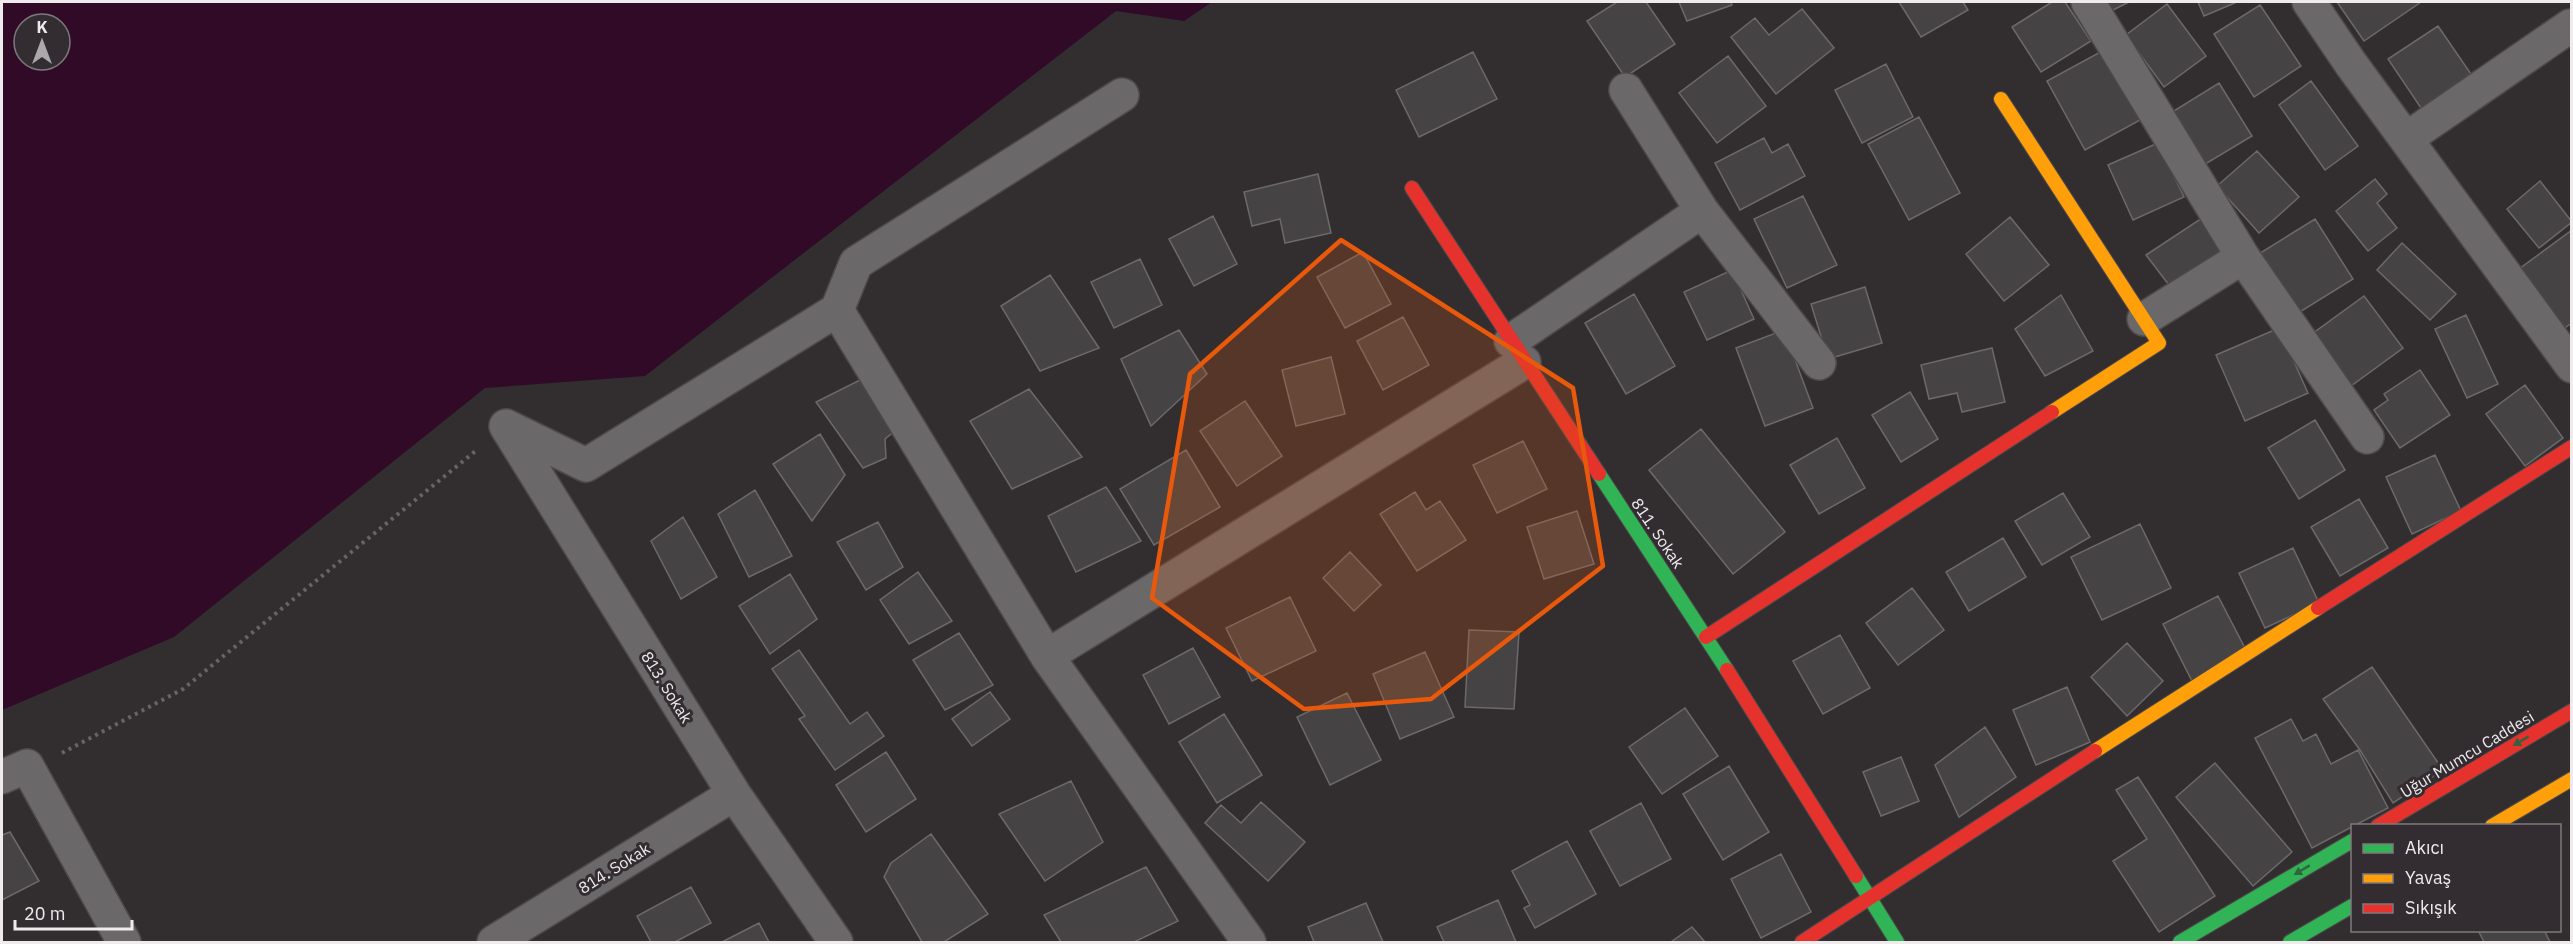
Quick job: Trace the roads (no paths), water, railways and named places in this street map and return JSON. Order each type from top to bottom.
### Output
[{"type":"street","points":[[2088,2],[2243,257],[2367,437]]},
{"type":"street","points":[[2309,2],[2571,366]]},
{"type":"street","points":[[2406,139],[2571,24]]},
{"type":"street","points":[[2571,24],[2565,50],[2571,59]]},
{"type":"street","points":[[1626,90],[1702,211],[1819,363]]},
{"type":"street","points":[[1122,95],[856,263],[837,310],[1047,656],[1240,940]]},
{"type":"street","points":[[1706,637],[2159,343],[2001,99]]},
{"type":"street","name":"811. Sokak","points":[[1412,188],[1706,637],[1869,900],[1898,942]]},
{"type":"street","points":[[1047,656],[1518,352],[1702,211]]},
{"type":"street","points":[[2144,319],[2243,257]]},
{"type":"street","name":"813. Sokak","points":[[836,942],[734,794],[506,426],[586,465],[837,310]]},
{"type":"street","points":[[1802,942],[2267,640],[2571,447]]},
{"type":"street","name":"Uğur Mumcu Caddesi","points":[[2380,824],[2571,711]]},
{"type":"street","points":[[14,771],[124,942]]},
{"type":"street","points":[[2494,824],[2571,779]]},
{"type":"street","name":"814. Sokak","points":[[494,942],[734,794]]},
{"type":"street","points":[[2180,942],[2351,842]]},
{"type":"street","points":[[2290,942],[2351,907]]}]
